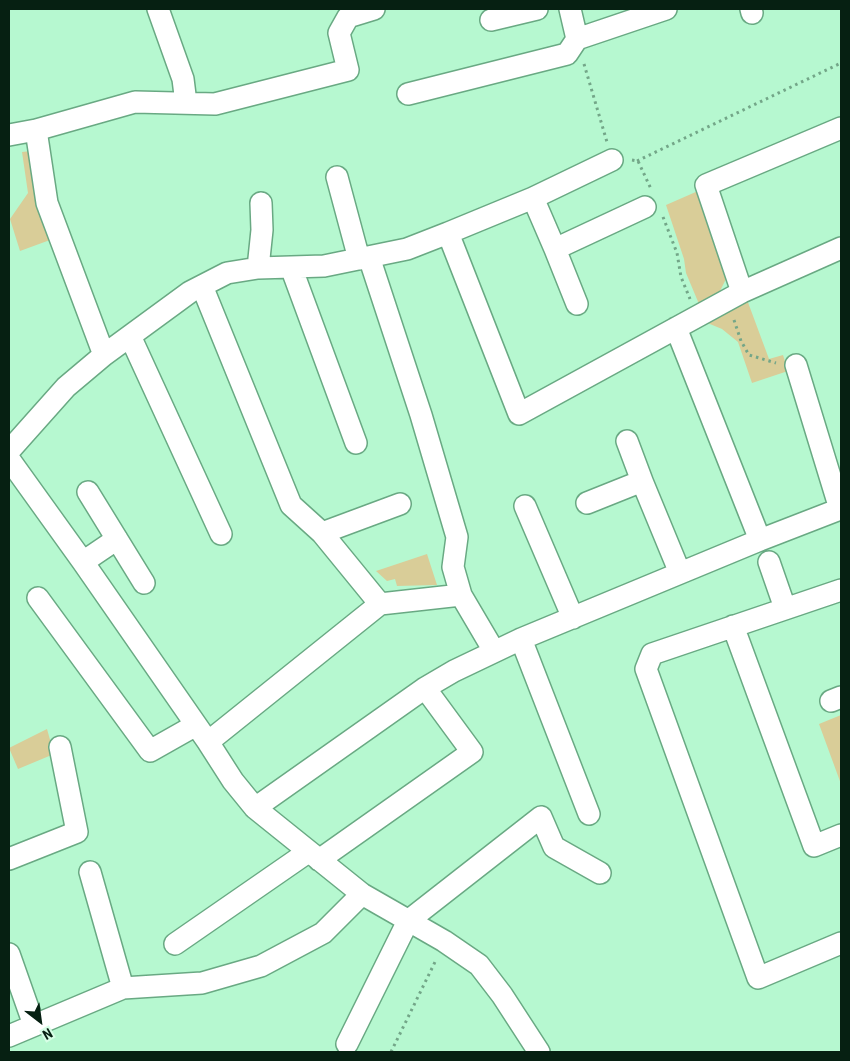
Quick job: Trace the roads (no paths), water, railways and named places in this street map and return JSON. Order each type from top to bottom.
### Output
[{"type":"street","points":[[158,9],[183,79],[186,103]]},
{"type":"street","points":[[9,135],[36,130],[135,102],[215,104],[348,70],[339,34],[348,17],[374,9]]},
{"type":"street","points":[[492,20],[537,9]]},
{"type":"street","points":[[570,9],[578,39]]},
{"type":"street","points":[[408,94],[568,54],[578,39],[666,9]]},
{"type":"street","points":[[734,296],[706,184],[841,128]]},
{"type":"street","points":[[36,130],[46,203],[104,355]]},
{"type":"street","points":[[9,451],[66,387],[104,355],[190,292],[227,273],[258,268],[324,266],[407,249],[533,198],[612,160]]},
{"type":"street","points":[[337,177],[364,258],[421,414],[457,537],[453,567],[461,595],[494,651]]},
{"type":"street","points":[[533,198],[577,304]]},
{"type":"street","points":[[258,268],[262,230],[261,203]]},
{"type":"street","points":[[555,249],[654,205]]},
{"type":"street","points":[[448,233],[520,414],[734,296],[841,248]]},
{"type":"street","points":[[290,268],[356,443]]},
{"type":"street","points":[[202,286],[291,505],[322,533],[380,604]]},
{"type":"street","points":[[676,328],[760,540]]},
{"type":"street","points":[[130,336],[221,534]]},
{"type":"street","points":[[255,808],[425,688],[494,651],[760,540],[840,509],[796,366]]},
{"type":"street","points":[[627,441],[680,574]]},
{"type":"street","points":[[9,459],[83,562],[234,781],[255,808],[362,894],[444,942],[479,965],[502,995],[539,1052]]},
{"type":"street","points":[[587,503],[642,480]]},
{"type":"street","points":[[88,492],[144,583]]},
{"type":"street","points":[[322,533],[400,504]]},
{"type":"street","points":[[525,506],[573,618]]},
{"type":"street","points":[[83,562],[117,539]]},
{"type":"street","points":[[769,562],[785,608]]},
{"type":"street","points":[[841,590],[652,654],[646,669],[758,978],[841,944]]},
{"type":"street","points":[[38,598],[150,751],[202,734],[380,604],[461,595]]},
{"type":"street","points":[[733,626],[814,846],[841,835]]},
{"type":"street","points":[[521,639],[589,814]]},
{"type":"street","points":[[175,944],[314,856],[472,752],[425,688]]},
{"type":"street","points":[[9,860],[77,832],[60,747]]},
{"type":"street","points":[[347,1044],[408,921],[540,817],[554,847],[600,872]]},
{"type":"street","points":[[90,872],[123,988]]},
{"type":"street","points":[[9,1036],[123,988],[202,983],[262,966],[323,933],[362,894]]},
{"type":"street","points":[[9,954],[34,1025]]}]
